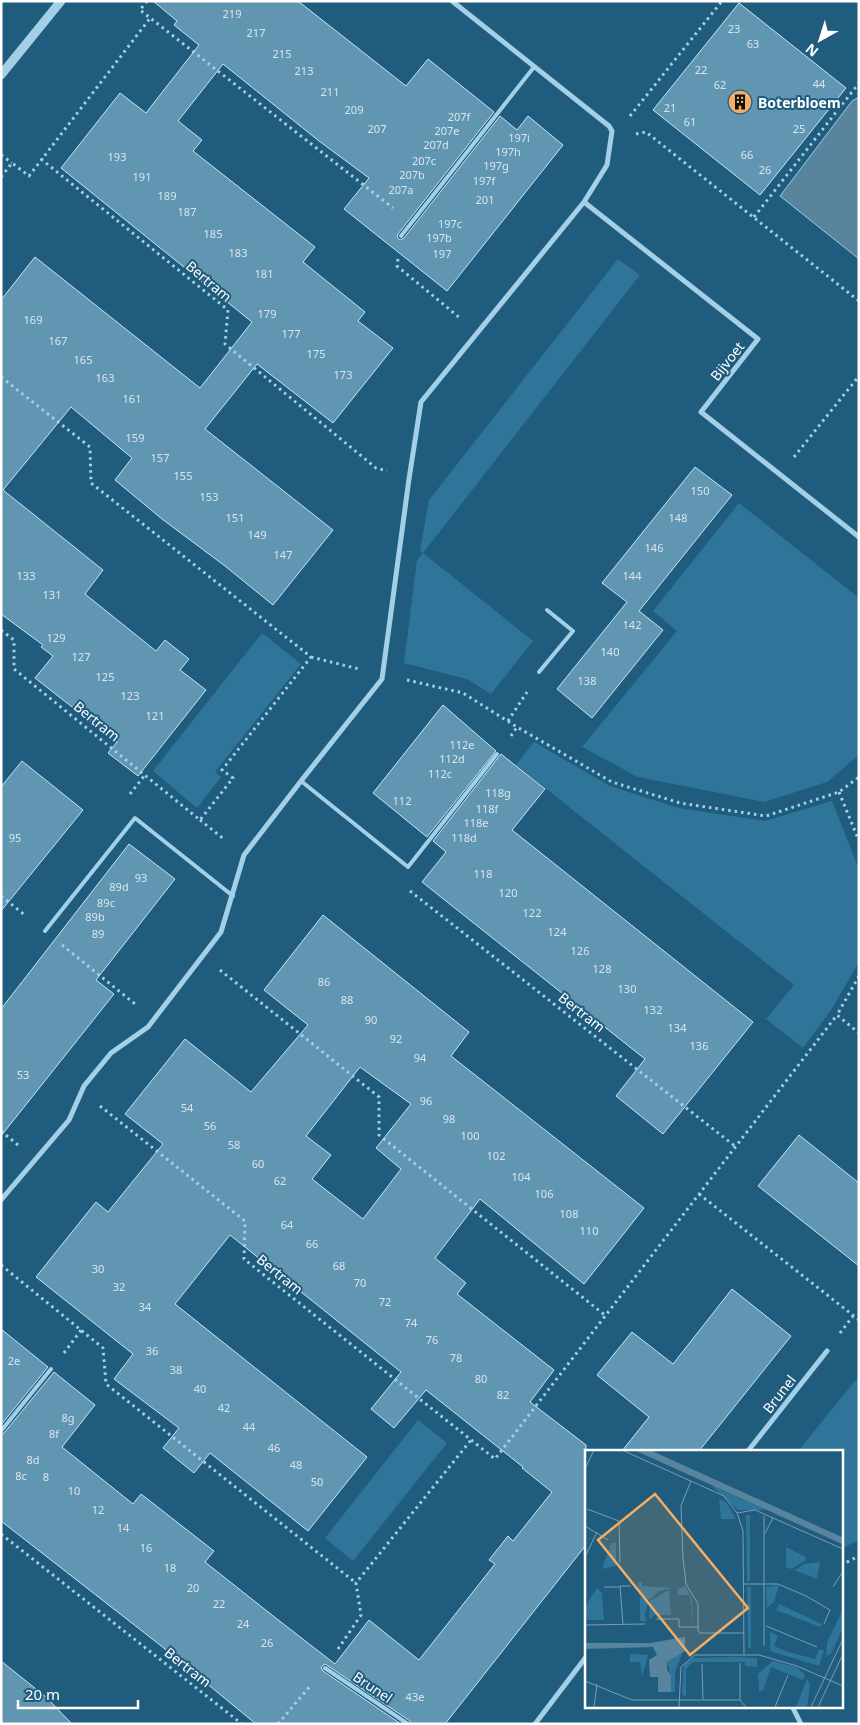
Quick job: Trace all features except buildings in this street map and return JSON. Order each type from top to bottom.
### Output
[{"type":"street","points":[[1,75],[60,1]]},
{"type":"street","points":[[1,1200],[69,1120],[82,1091],[111,1053],[148,1027],[221,932],[244,855],[382,679],[421,402],[584,202],[607,165],[612,138],[612,131],[608,126],[452,1]]},
{"type":"street","name":"Bijvoet","points":[[584,202],[758,339],[701,412],[859,537]]},
{"type":"street","name":"Brunel","points":[[749,1450],[827,1351]]},
{"type":"street","points":[[535,1724],[585,1658]]},
{"type":"street","points":[[793,1708],[801,1724]]},
{"type":"lane","points":[[400,236],[534,67]]},
{"type":"lane","points":[[540,672],[573,630],[547,610]]},
{"type":"lane","points":[[301,781],[408,867],[497,754]]},
{"type":"lane","points":[[45,931],[135,818],[233,896]]},
{"type":"lane","points":[[1,1431],[51,1369]]},
{"type":"lane","name":"Brunel","points":[[325,1668],[408,1724]]},
{"type":"path","points":[[147,1],[140,10],[411,223]]},
{"type":"path","points":[[612,138],[722,1]]},
{"type":"path","points":[[1,154],[29,176],[151,17]]},
{"type":"path","points":[[754,217],[859,83]]},
{"type":"path","points":[[612,138],[646,132],[859,300]]},
{"type":"path","name":"Bertram","points":[[41,159],[228,310],[225,344],[376,468],[409,479]]},
{"type":"path","points":[[1,177],[12,163]]},
{"type":"path","points":[[400,236],[397,266],[477,332]]},
{"type":"path","points":[[780,475],[859,376]]},
{"type":"path","points":[[1,377],[90,447],[90,483],[311,657],[463,694],[612,782],[680,803],[766,816],[839,792],[859,777]]},
{"type":"path","name":"Bertram","points":[[1,630],[14,640],[14,669],[244,855]]},
{"type":"path","points":[[200,820],[233,778],[222,770],[311,657]]},
{"type":"path","points":[[508,721],[540,672]]},
{"type":"path","points":[[497,754],[518,727]]},
{"type":"path","points":[[839,792],[859,841]]},
{"type":"path","name":"Bertram","points":[[408,867],[407,888],[736,1147]]},
{"type":"path","points":[[1,896],[154,1019]]},
{"type":"path","points":[[202,956],[379,1097],[378,1135],[606,1316],[837,1015],[859,976]]},
{"type":"path","points":[[837,1015],[859,1033]]},
{"type":"path","name":"Bertram","points":[[82,1091],[245,1220],[244,1260],[496,1459],[606,1316]]},
{"type":"path","points":[[699,1194],[859,1320]]},
{"type":"path","points":[[1,1265],[103,1348],[106,1384],[356,1583],[471,1440]]},
{"type":"path","name":"Bertram","points":[[1,1534],[242,1724]]},
{"type":"path","points":[[842,1564],[859,1556]]},
{"type":"shaded area","points":[[859,97],[859,259],[780,196],[852,101]]},
{"type":"shaded area","points":[[618,259],[640,275],[423,553],[420,551],[429,500]]},
{"type":"shaded area","points":[[739,503],[859,598],[859,755],[827,782],[764,802],[638,777],[582,747],[677,631],[653,611]]},
{"type":"shaded area","points":[[423,553],[533,641],[491,694],[467,679],[404,663],[417,560]]},
{"type":"shaded area","points":[[262,633],[301,664],[215,772],[221,777],[197,808],[153,771]]},
{"type":"shaded area","points":[[534,742],[610,786],[678,808],[765,821],[832,801],[859,869],[859,962],[831,1010],[803,1048],[766,1019],[794,985],[516,765]]},
{"type":"shaded area","points":[[859,1376],[859,1540],[842,1548],[842,1450],[799,1450]]},
{"type":"shaded area","points":[[418,1420],[447,1443],[353,1561],[325,1538]]},
{"type":"place","name":"Boterbloem","points":[[740,102]]}]
